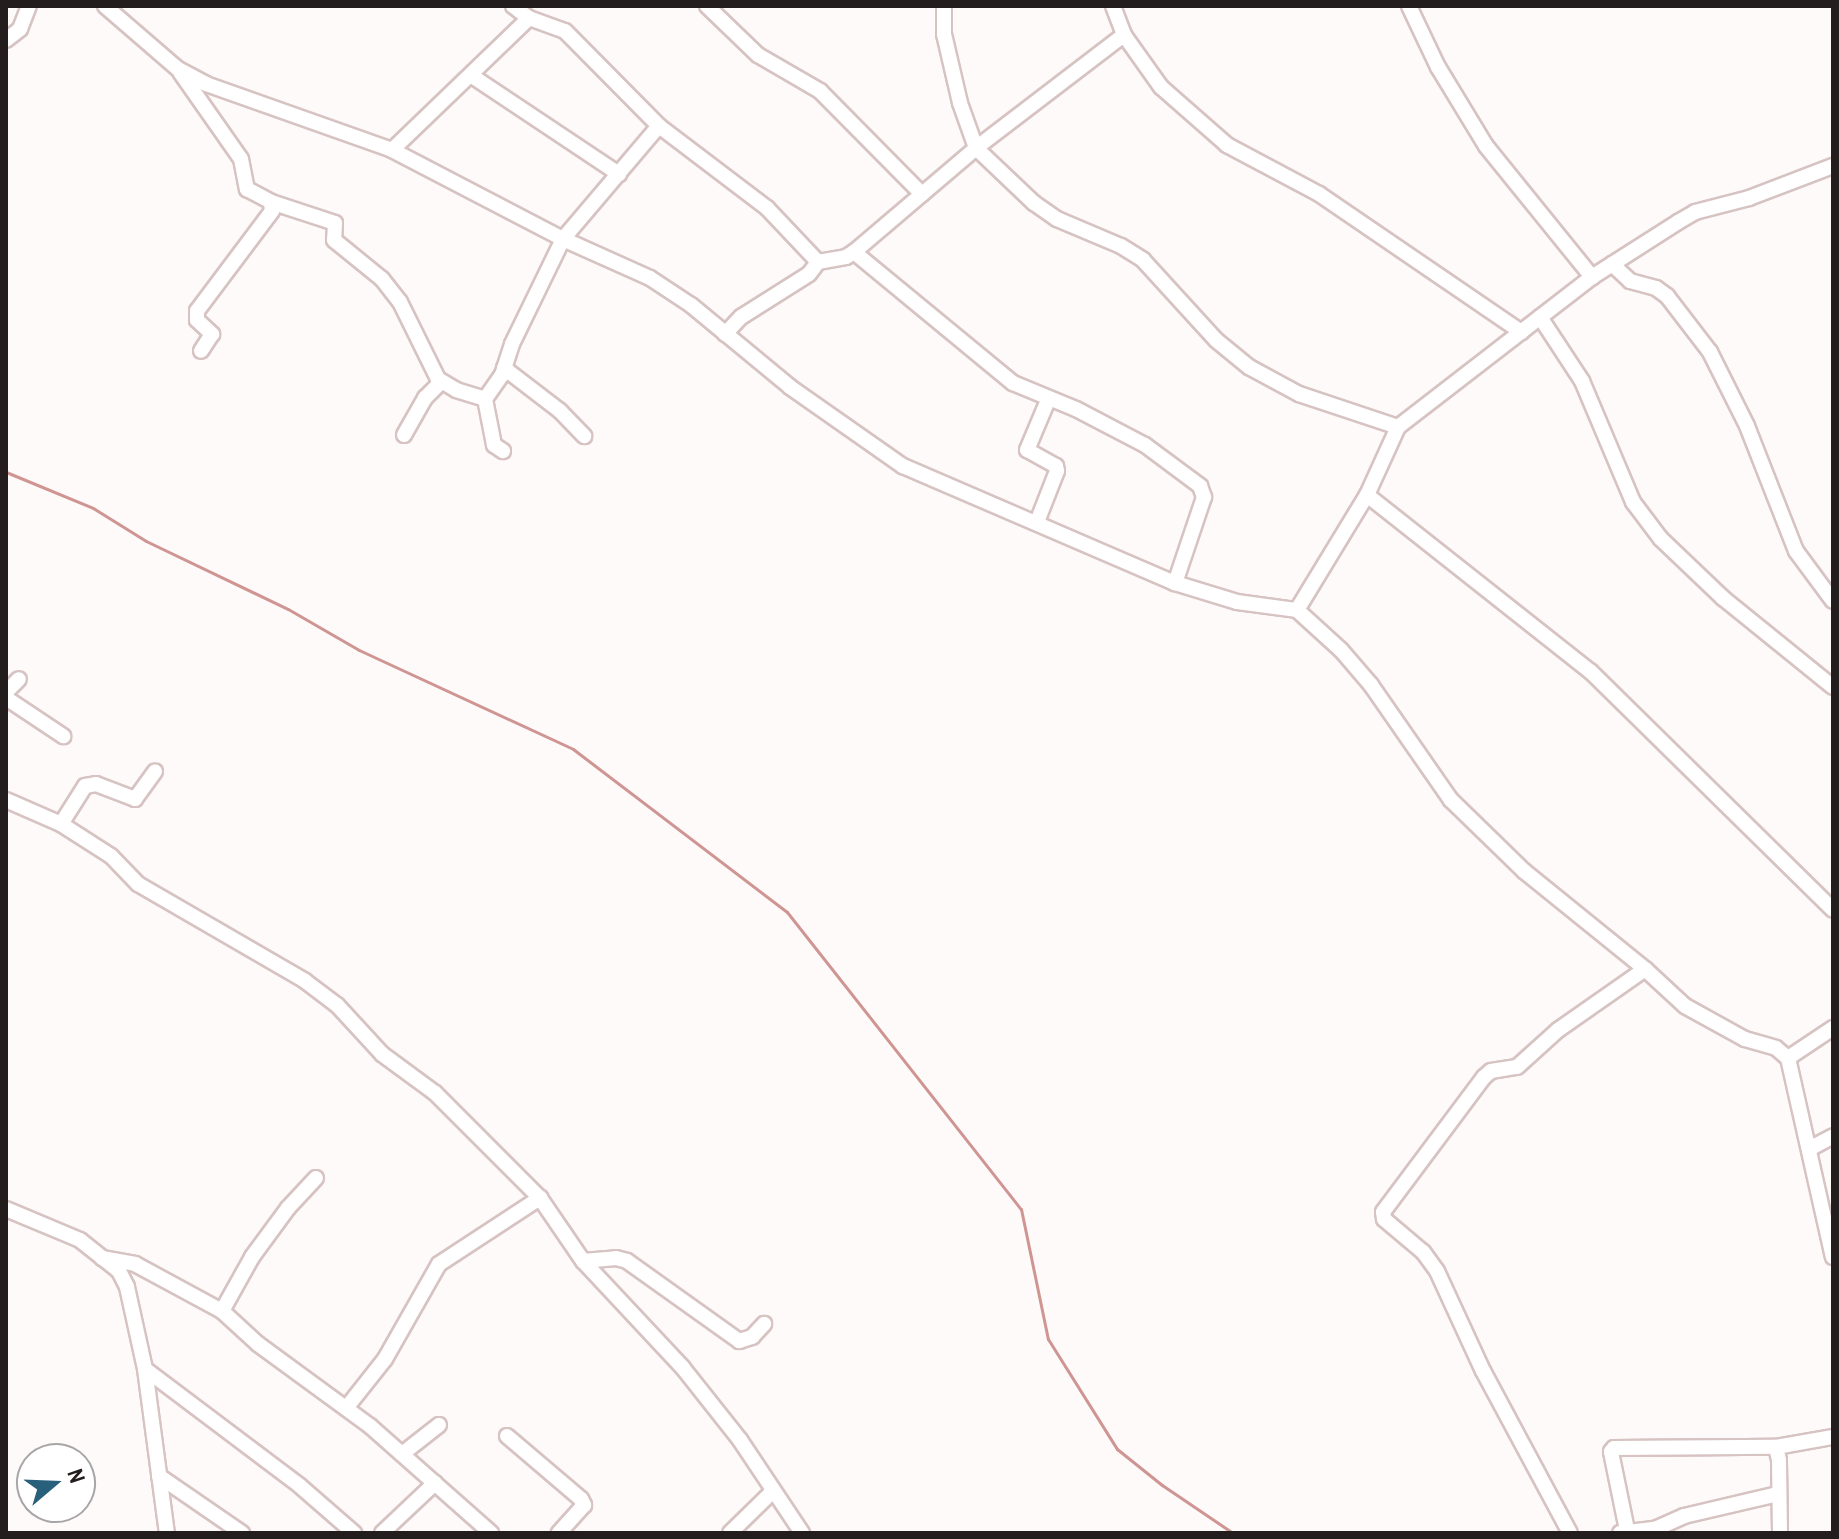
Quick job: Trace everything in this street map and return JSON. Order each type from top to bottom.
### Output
[{"type":"street","points":[[6,40],[20,29],[29,6]]},
{"type":"street","points":[[105,6],[178,69],[206,84],[392,150],[563,239],[650,278],[691,305],[790,387],[903,466],[1175,583],[1237,602],[1297,610],[1341,650],[1371,685],[1451,800],[1524,871],[1645,969],[1685,1006],[1745,1039],[1776,1048],[1788,1058],[1832,1252]]},
{"type":"street","points":[[513,6],[529,18],[565,31],[659,126],[767,208],[818,262]]},
{"type":"street","points":[[707,6],[758,55],[820,91],[922,194]]},
{"type":"street","points":[[944,6],[944,34],[960,103],[976,148],[1034,203],[1057,219],[1121,246],[1143,260],[1216,340],[1249,367],[1299,394],[1398,427]]},
{"type":"street","points":[[1113,6],[1124,35],[1161,87],[1227,145],[1319,194],[1521,332]]},
{"type":"street","points":[[1409,6],[1438,67],[1486,146],[1592,277]]},
{"type":"street","points":[[392,150],[529,18]]},
{"type":"street","points":[[725,334],[741,317],[809,274],[818,262],[854,252],[976,148],[1124,35]]},
{"type":"street","points":[[178,69],[241,159],[247,189],[271,202],[335,223],[334,240],[390,288],[441,382],[485,399]]},
{"type":"street","points":[[472,76],[619,174]]},
{"type":"street","points":[[503,451],[494,445],[485,399],[504,368],[512,344],[563,239],[659,126]]},
{"type":"street","points":[[1297,610],[1367,495],[1398,427],[1592,277],[1695,212],[1749,198],[1833,166]]},
{"type":"street","points":[[201,351],[212,334],[197,320],[197,311],[272,211],[271,202]]},
{"type":"street","points":[[854,252],[1013,383],[1076,409],[1145,445],[1200,486],[1204,497],[1175,583]]},
{"type":"street","points":[[1612,264],[1630,281],[1656,288],[1667,296],[1710,352],[1747,426],[1796,551],[1833,601]]},
{"type":"street","points":[[1540,317],[1582,381],[1633,502],[1661,539],[1723,598],[1833,687]]},
{"type":"street","points":[[504,368],[550,403],[584,436]]},
{"type":"street","points":[[404,435],[425,398],[441,382]]},
{"type":"street","points":[[1037,522],[1057,471],[1056,466],[1027,450],[1048,400]]},
{"type":"street","points":[[1367,495],[1591,672],[1833,910]]},
{"type":"street","points":[[19,679],[6,695],[63,736]]},
{"type":"street","points":[[61,824],[85,786],[96,784],[135,799],[155,771]]},
{"type":"street","points":[[6,800],[61,824],[111,856],[138,884],[264,956],[337,1005],[382,1054],[444,1101],[540,1198],[583,1261],[683,1368],[740,1440],[802,1533]]},
{"type":"street","points":[[1570,1533],[1483,1371],[1437,1271],[1423,1252],[1384,1219],[1383,1212],[1491,1071],[1517,1067],[1558,1030],[1645,969]]},
{"type":"street","points":[[1788,1058],[1833,1028]]},
{"type":"street","points":[[1809,1149],[1833,1136]]},
{"type":"street","points":[[222,1311],[252,1257],[288,1208],[316,1178]]},
{"type":"street","points":[[347,1407],[385,1359],[439,1264],[540,1198]]},
{"type":"street","points":[[6,1209],[80,1240],[119,1271],[127,1287],[145,1369],[167,1533]]},
{"type":"street","points":[[102,1258],[135,1264],[222,1311],[258,1344],[347,1407],[491,1533]]},
{"type":"street","points":[[583,1261],[616,1258],[627,1261],[739,1341],[752,1337],[764,1324]]},
{"type":"street","points":[[145,1369],[300,1486],[354,1533]]},
{"type":"street","points":[[402,1454],[439,1425]]},
{"type":"street","points":[[507,1436],[581,1499],[584,1505],[559,1533]]},
{"type":"street","points":[[1778,1494],[1684,1516],[1656,1531],[1623,1532],[1611,1452],[1614,1448],[1776,1447],[1833,1437]]},
{"type":"street","points":[[1776,1447],[1780,1533]]},
{"type":"street","points":[[159,1476],[242,1533]]},
{"type":"street","points":[[382,1533],[435,1483]]},
{"type":"street","points":[[730,1533],[772,1492]]},
{"type":"waterway","points":[[6,472],[93,508],[146,541],[288,609],[359,650],[573,749],[787,912],[1021,1209],[1048,1339],[1117,1449],[1162,1485],[1233,1533]]}]
